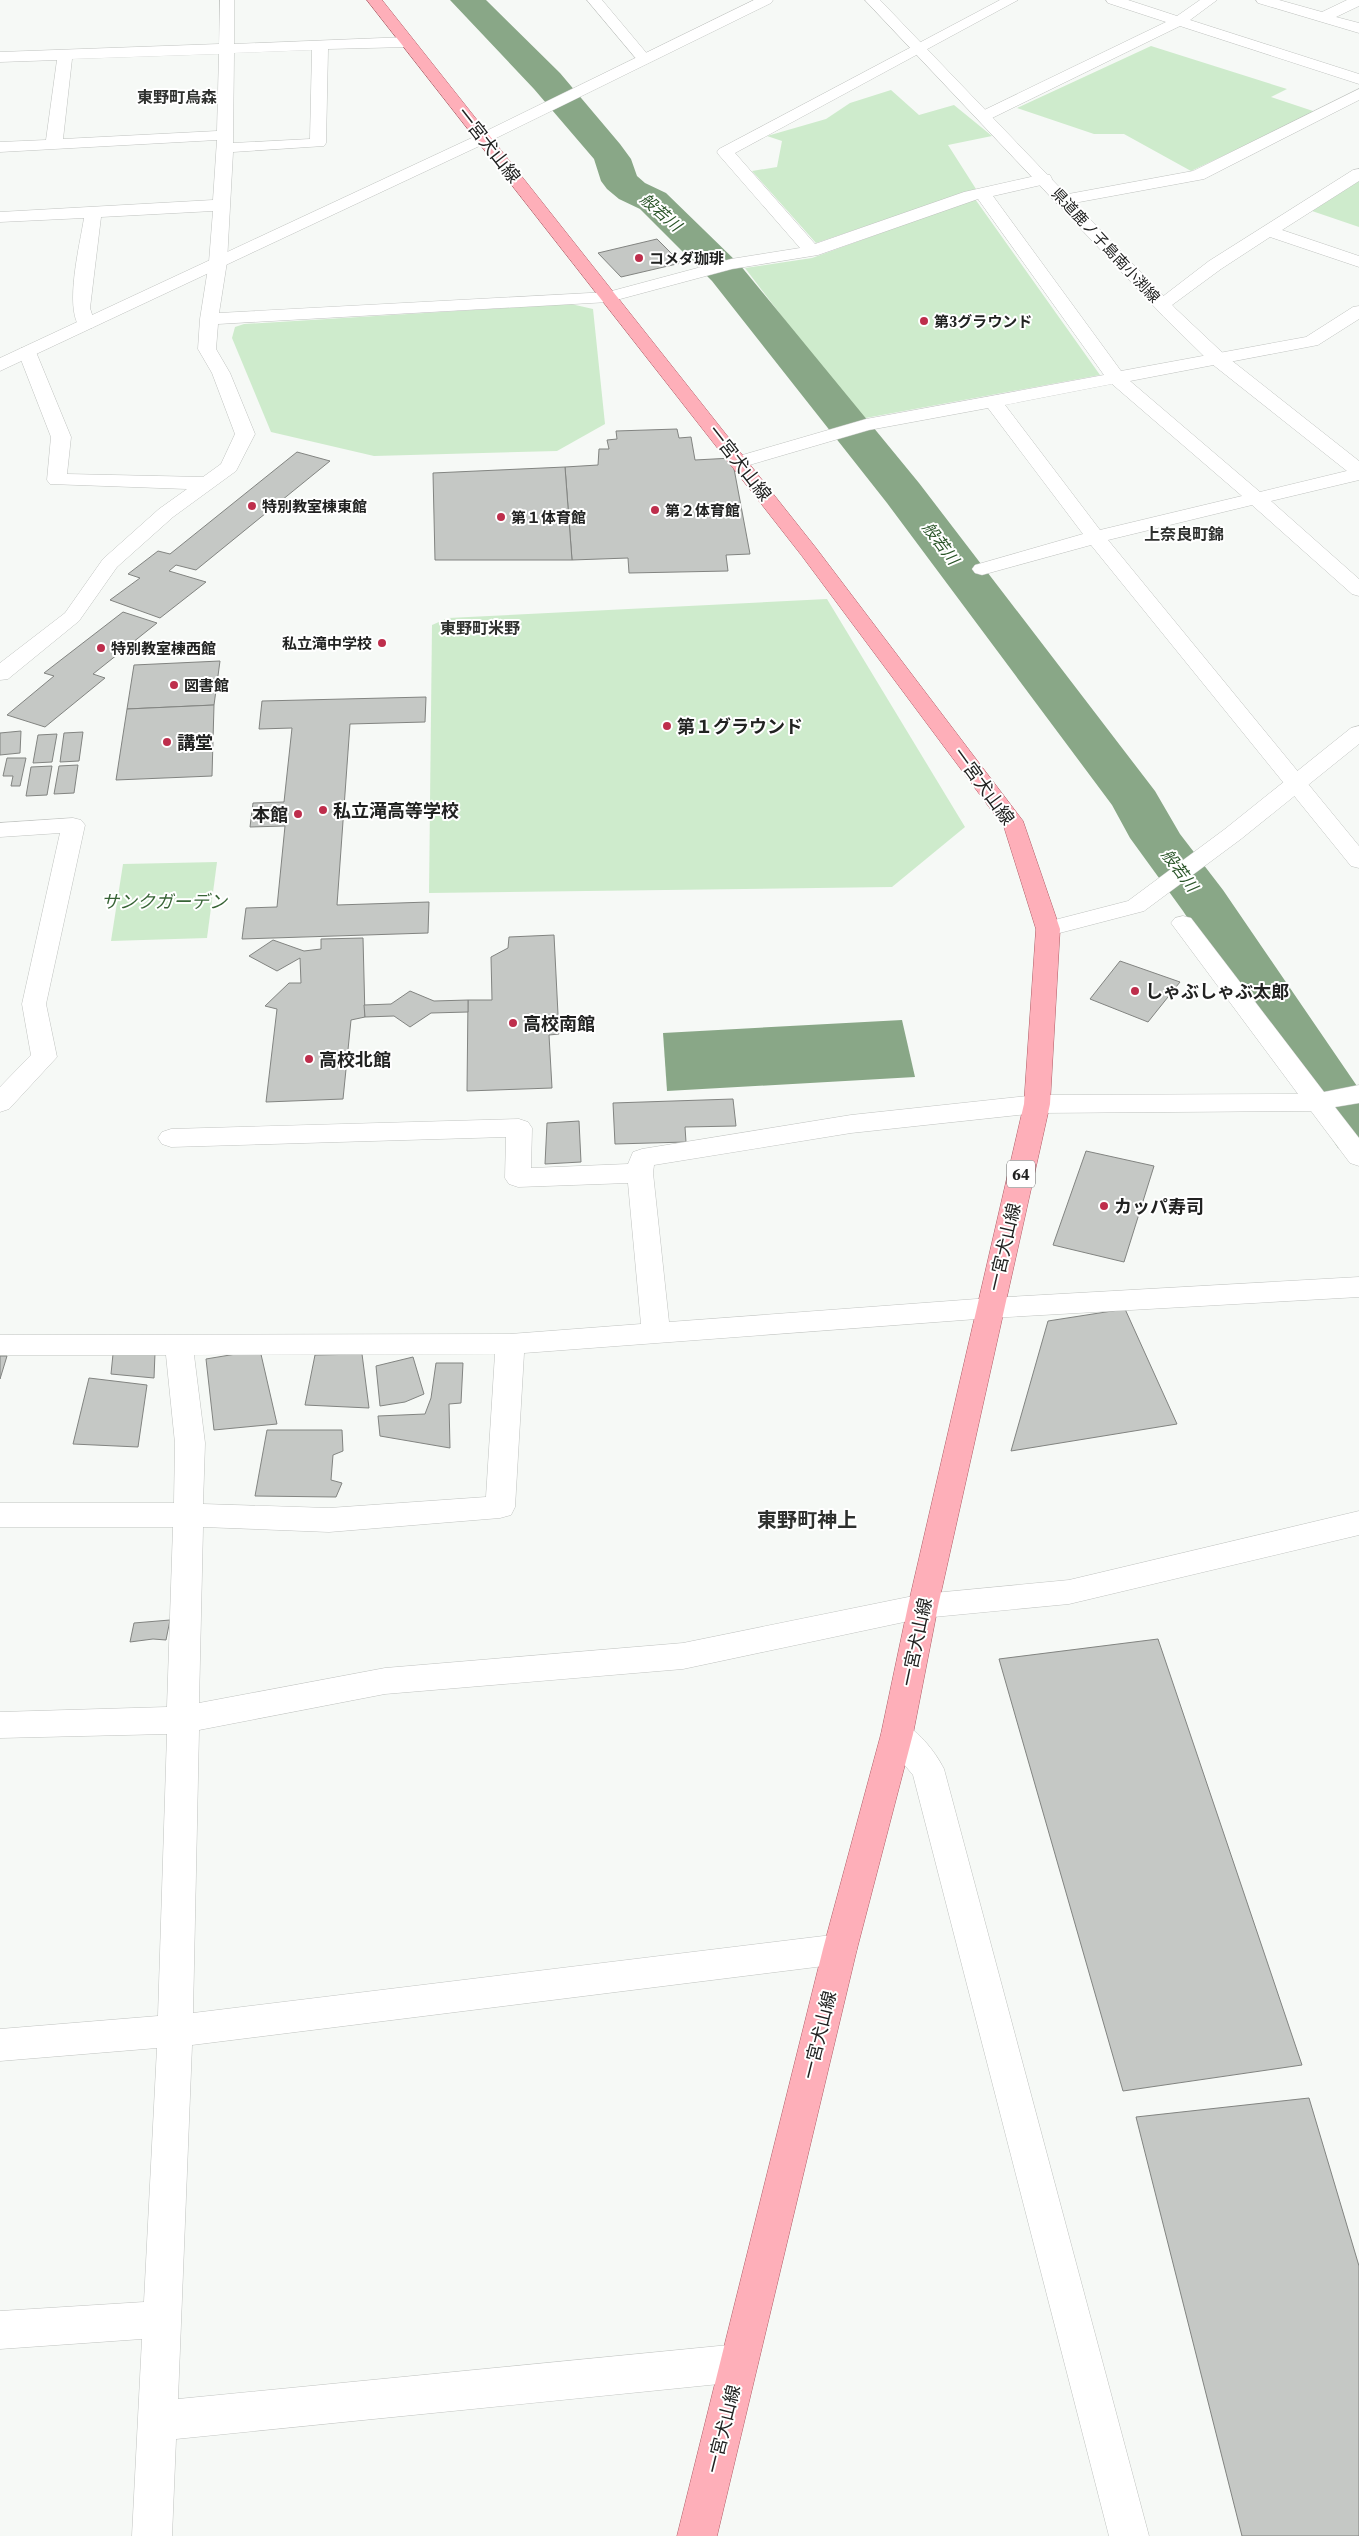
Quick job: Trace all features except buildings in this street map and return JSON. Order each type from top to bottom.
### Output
[{"type":"main road","name":"一宮犬山線","points":[[374,0],[810,552],[1015,826],[1048,929],[1037,1104],[923,1606],[897,1734],[840,1949],[697,2536]]},
{"type":"street","points":[[0,674],[72,617],[110,563],[166,512],[229,467],[245,434],[221,373],[207,349],[209,318],[218,262],[222,206],[227,0]]},
{"type":"street","points":[[594,0],[644,59]]},
{"type":"street","points":[[0,365],[484,138],[766,0]]},
{"type":"street","name":"県道鹿ノ子島南小渕線","points":[[872,0],[919,47],[1162,304],[1219,360],[1359,472]]},
{"type":"street","points":[[812,251],[725,152],[919,47],[1011,0]]},
{"type":"street","points":[[1113,0],[1359,80]]},
{"type":"street","points":[[984,116],[1179,21],[1210,0]]},
{"type":"street","points":[[1262,0],[1359,28]]},
{"type":"street","points":[[1322,18],[1359,0]]},
{"type":"street","points":[[0,57],[408,42]]},
{"type":"street","points":[[0,147],[54,144],[318,143],[320,44]]},
{"type":"street","points":[[54,144],[65,54]]},
{"type":"street","points":[[1063,200],[1198,175],[1359,94]]},
{"type":"street","points":[[1162,304],[1215,265],[1359,174]]},
{"type":"street","points":[[209,318],[609,297],[731,264],[812,251],[982,193],[1044,179]]},
{"type":"street","points":[[982,193],[1117,379],[1257,498],[1359,590]]},
{"type":"street","points":[[0,217],[222,206]]},
{"type":"street","points":[[86,324],[81,308],[93,212]]},
{"type":"street","points":[[1268,231],[1359,262]]},
{"type":"street","points":[[739,462],[866,425],[1312,341],[1359,311]]},
{"type":"street","points":[[26,352],[61,437],[57,480],[205,483]]},
{"type":"street","points":[[992,402],[1095,537],[1359,861]]},
{"type":"street","points":[[982,568],[1095,537],[1359,472]]},
{"type":"street","points":[[1048,929],[1136,906],[1297,783],[1359,733]]},
{"type":"street","points":[[0,1103],[44,1057],[34,1004],[73,825],[3,824]]},
{"type":"street","points":[[1183,923],[1359,1157]]},
{"type":"street","points":[[656,1333],[640,1173],[642,1158],[851,1124],[1037,1104],[1232,1104],[1318,1101],[1357,1097]]},
{"type":"street","points":[[171,1138],[519,1128],[518,1178],[640,1173]]},
{"type":"street","points":[[0,1345],[179,1343],[510,1344],[990,1308],[1359,1287]]},
{"type":"street","points":[[152,2536],[174,2031],[190,1443],[179,1343]]},
{"type":"street","points":[[0,1515],[188,1515],[329,1520],[500,1507],[510,1344]]},
{"type":"street","points":[[0,1725],[181,1720],[385,1681],[683,1656],[923,1606],[1069,1592],[1359,1523]]},
{"type":"street","points":[[897,1734],[928,1769],[1129,2536]]},
{"type":"street","points":[[0,2045],[174,2031],[840,1949]]},
{"type":"street","points":[[0,2330],[162,2319]]},
{"type":"street","points":[[157,2421],[739,2364]]},
{"type":"green space","points":[[1151,46],[1287,89],[1271,97],[1316,112],[1191,171],[1124,134],[1094,134],[1017,108]]},
{"type":"green space","points":[[891,90],[919,115],[954,105],[992,136],[948,145],[976,189],[816,243],[752,171],[777,167],[782,141],[767,136],[826,119],[850,103]]},
{"type":"green space","points":[[1359,181],[1359,227],[1312,211]]},
{"type":"green space","name":"第3グラウンド","points":[[975,199],[1100,375],[860,419],[745,268],[812,258]]},
{"type":"green space","points":[[571,304],[593,309],[605,424],[557,451],[374,456],[271,432],[232,338],[235,327],[244,324]]},
{"type":"green space","name":"第１グラウンド","points":[[827,599],[965,827],[892,887],[429,893],[432,625],[448,618]]},
{"type":"green space","name":"サンクガーデン","points":[[217,862],[207,938],[111,941],[123,864]]},
{"type":"shaded area","points":[[902,1020],[915,1077],[667,1091],[663,1033]]},
{"type":"waterway","name":"般若川","points":[[467,0],[547,81],[607,152],[612,159],[620,181],[632,191],[653,201],[726,273],[903,493],[1137,802],[1156,838],[1204,902],[1359,1134]]},
{"type":"place","name":"コメダ珈琲","points":[[639,258]]},
{"type":"place","name":"第3グラウンド","points":[[924,321]]},
{"type":"place","name":"特別教室棟東館","points":[[252,506]]},
{"type":"place","name":"第２体育館","points":[[655,510]]},
{"type":"place","name":"第１体育館","points":[[501,517]]},
{"type":"place","name":"私立滝中学校","points":[[382,643]]},
{"type":"place","name":"特別教室棟西館","points":[[101,648]]},
{"type":"place","name":"図書館","points":[[174,685]]},
{"type":"place","name":"第１グラウンド","points":[[667,726]]},
{"type":"place","name":"講堂","points":[[167,742]]},
{"type":"place","name":"私立滝高等学校","points":[[323,810]]},
{"type":"place","name":"本館","points":[[298,814]]},
{"type":"place","name":"しゃぶしゃぶ太郎","points":[[1135,991]]},
{"type":"place","name":"高校南館","points":[[513,1023]]},
{"type":"place","name":"高校北館","points":[[309,1059]]},
{"type":"place","name":"カッパ寿司","points":[[1104,1206]]},
{"type":"district","name":"東野町烏森","points":[[177,97]]},
{"type":"district","name":"上奈良町錦","points":[[1184,534]]},
{"type":"district","name":"東野町米野","points":[[480,628]]},
{"type":"district","name":"東野町神上","points":[[807,1520]]}]
